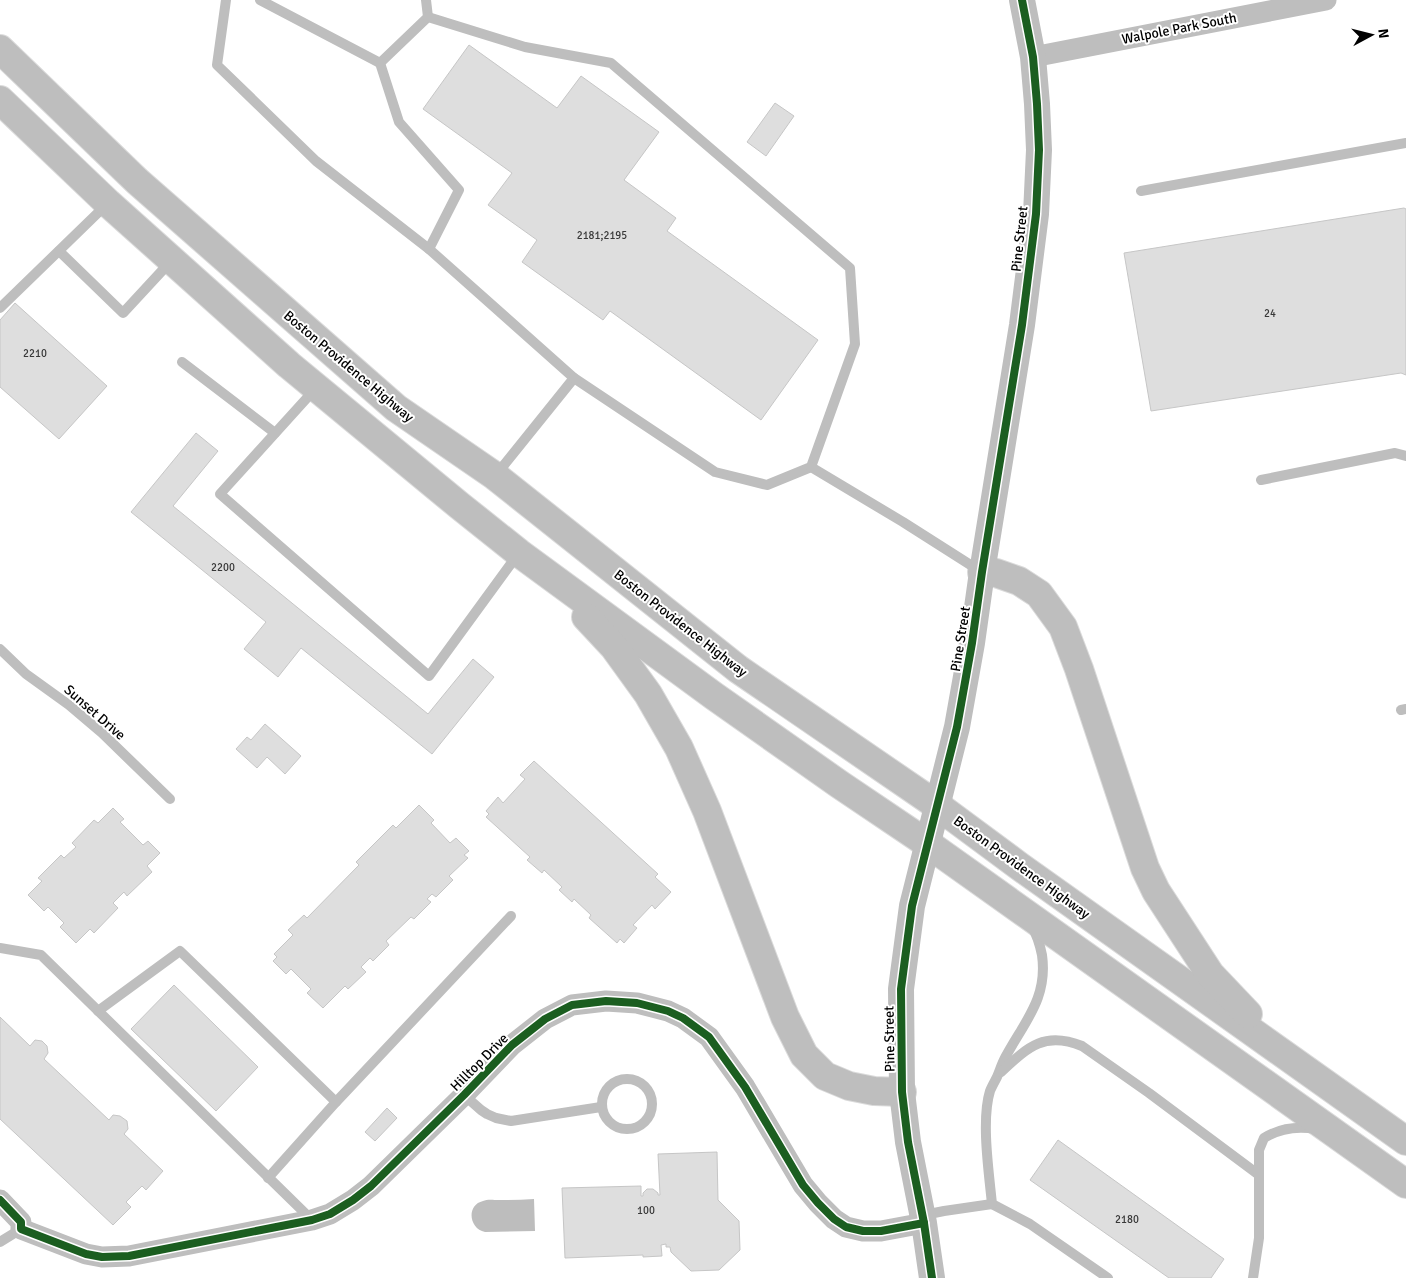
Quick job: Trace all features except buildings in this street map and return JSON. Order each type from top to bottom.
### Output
[{"type":"main road","name":"Boston Providence Highway","points":[[0,49],[137,181],[389,402],[495,476],[738,669],[938,806],[1406,1141]]},
{"type":"main road","points":[[0,100],[108,203],[289,365],[519,553],[714,696],[928,844],[1406,1184]]},
{"type":"main road","points":[[545,572],[614,647],[648,694],[679,748],[707,811],[785,1017],[804,1055],[825,1076],[849,1086],[874,1091],[902,1092]]},
{"type":"main road","points":[[982,572],[996,574],[1019,582],[1039,594],[1059,620],[1072,649],[1145,868],[1156,891],[1210,974],[1307,1071]]},
{"type":"street","name":"Pine Street","points":[[932,1278],[924,1219],[908,1142],[902,1092],[901,989],[912,906],[957,727],[972,643],[1022,325],[1036,214],[1039,150],[1038,104],[1022,0]]},
{"type":"street","name":"Walpole Park South","points":[[1032,56],[1326,0]]},
{"type":"street","name":"Hilltop Drive","points":[[21,1229],[86,1254],[102,1257],[129,1256],[312,1220],[330,1214],[371,1186],[512,1045],[545,1019],[572,1005],[606,1001],[637,1003],[668,1011],[683,1018],[709,1037],[745,1087],[804,1185],[818,1204],[834,1219],[846,1227],[864,1231],[881,1231],[924,1219]]},
{"type":"street","points":[[0,1200],[20,1222],[21,1229]]},
{"type":"lane","points":[[226,0],[217,65],[316,161],[429,249],[574,378],[715,472],[767,485],[811,467],[855,344],[850,268],[611,63],[525,47],[428,17]]},
{"type":"lane","points":[[260,0],[380,63],[399,122],[459,190],[429,249]]},
{"type":"lane","points":[[426,0],[428,17]]},
{"type":"lane","points":[[380,63],[428,17]]},
{"type":"lane","points":[[1140,191],[1406,143]]},
{"type":"lane","points":[[0,308],[108,203]]},
{"type":"lane","points":[[58,251],[123,313],[172,260]]},
{"type":"lane","points":[[182,362],[275,433]]},
{"type":"lane","points":[[495,476],[574,378]]},
{"type":"lane","points":[[317,388],[220,494],[428,676],[519,553]]},
{"type":"lane","points":[[1261,480],[1395,453],[1406,456]]},
{"type":"lane","points":[[811,467],[982,572]]},
{"type":"lane","name":"Sunset Drive","points":[[0,649],[26,674],[69,705],[102,733],[170,799]]},
{"type":"lane","points":[[992,1204],[986,1111],[990,1091],[1006,1057],[1034,1009],[1043,979],[1040,945],[1034,929],[1022,911]]},
{"type":"lane","points":[[268,1178],[336,1102],[511,916]]},
{"type":"lane","points":[[0,948],[41,955],[312,1220]]},
{"type":"lane","points":[[98,1011],[180,952],[336,1102]]},
{"type":"lane","points":[[998,1074],[1032,1046],[1058,1039],[1070,1041],[1097,1056],[1259,1175]]},
{"type":"lane","points":[[625,1078],[642,1083],[652,1098],[650,1114],[646,1121],[632,1129],[616,1128],[604,1116],[601,1107],[604,1092],[610,1085],[625,1078]]},
{"type":"lane","points":[[464,1095],[487,1114],[511,1121],[601,1107]]},
{"type":"lane","points":[[1253,1278],[1259,1238],[1259,1150],[1264,1138],[1281,1129],[1311,1128],[1334,1132]]},
{"type":"lane","points":[[924,1219],[944,1211],[992,1204],[1030,1224],[1108,1278]]},
{"type":"lane","points":[[0,1242],[21,1229]]},
{"type":"shaded area","points":[[534,1199],[535,1231],[485,1232],[480,1230],[473,1222],[472,1212],[474,1207],[485,1200]]},
{"type":"cycle path","points":[[932,1278],[924,1223],[908,1142],[902,1092],[901,989],[912,906],[957,727],[972,643],[1022,325],[1036,214],[1039,150],[1037,104],[1033,57],[1022,0]]},
{"type":"cycle path","points":[[0,1200],[21,1222],[21,1229],[86,1254],[102,1257],[129,1256],[312,1220],[330,1214],[371,1186],[512,1045],[545,1019],[572,1005],[606,1001],[637,1003],[668,1011],[683,1018],[709,1037],[745,1087],[803,1185],[834,1219],[846,1227],[863,1231],[881,1231],[924,1223]]}]
